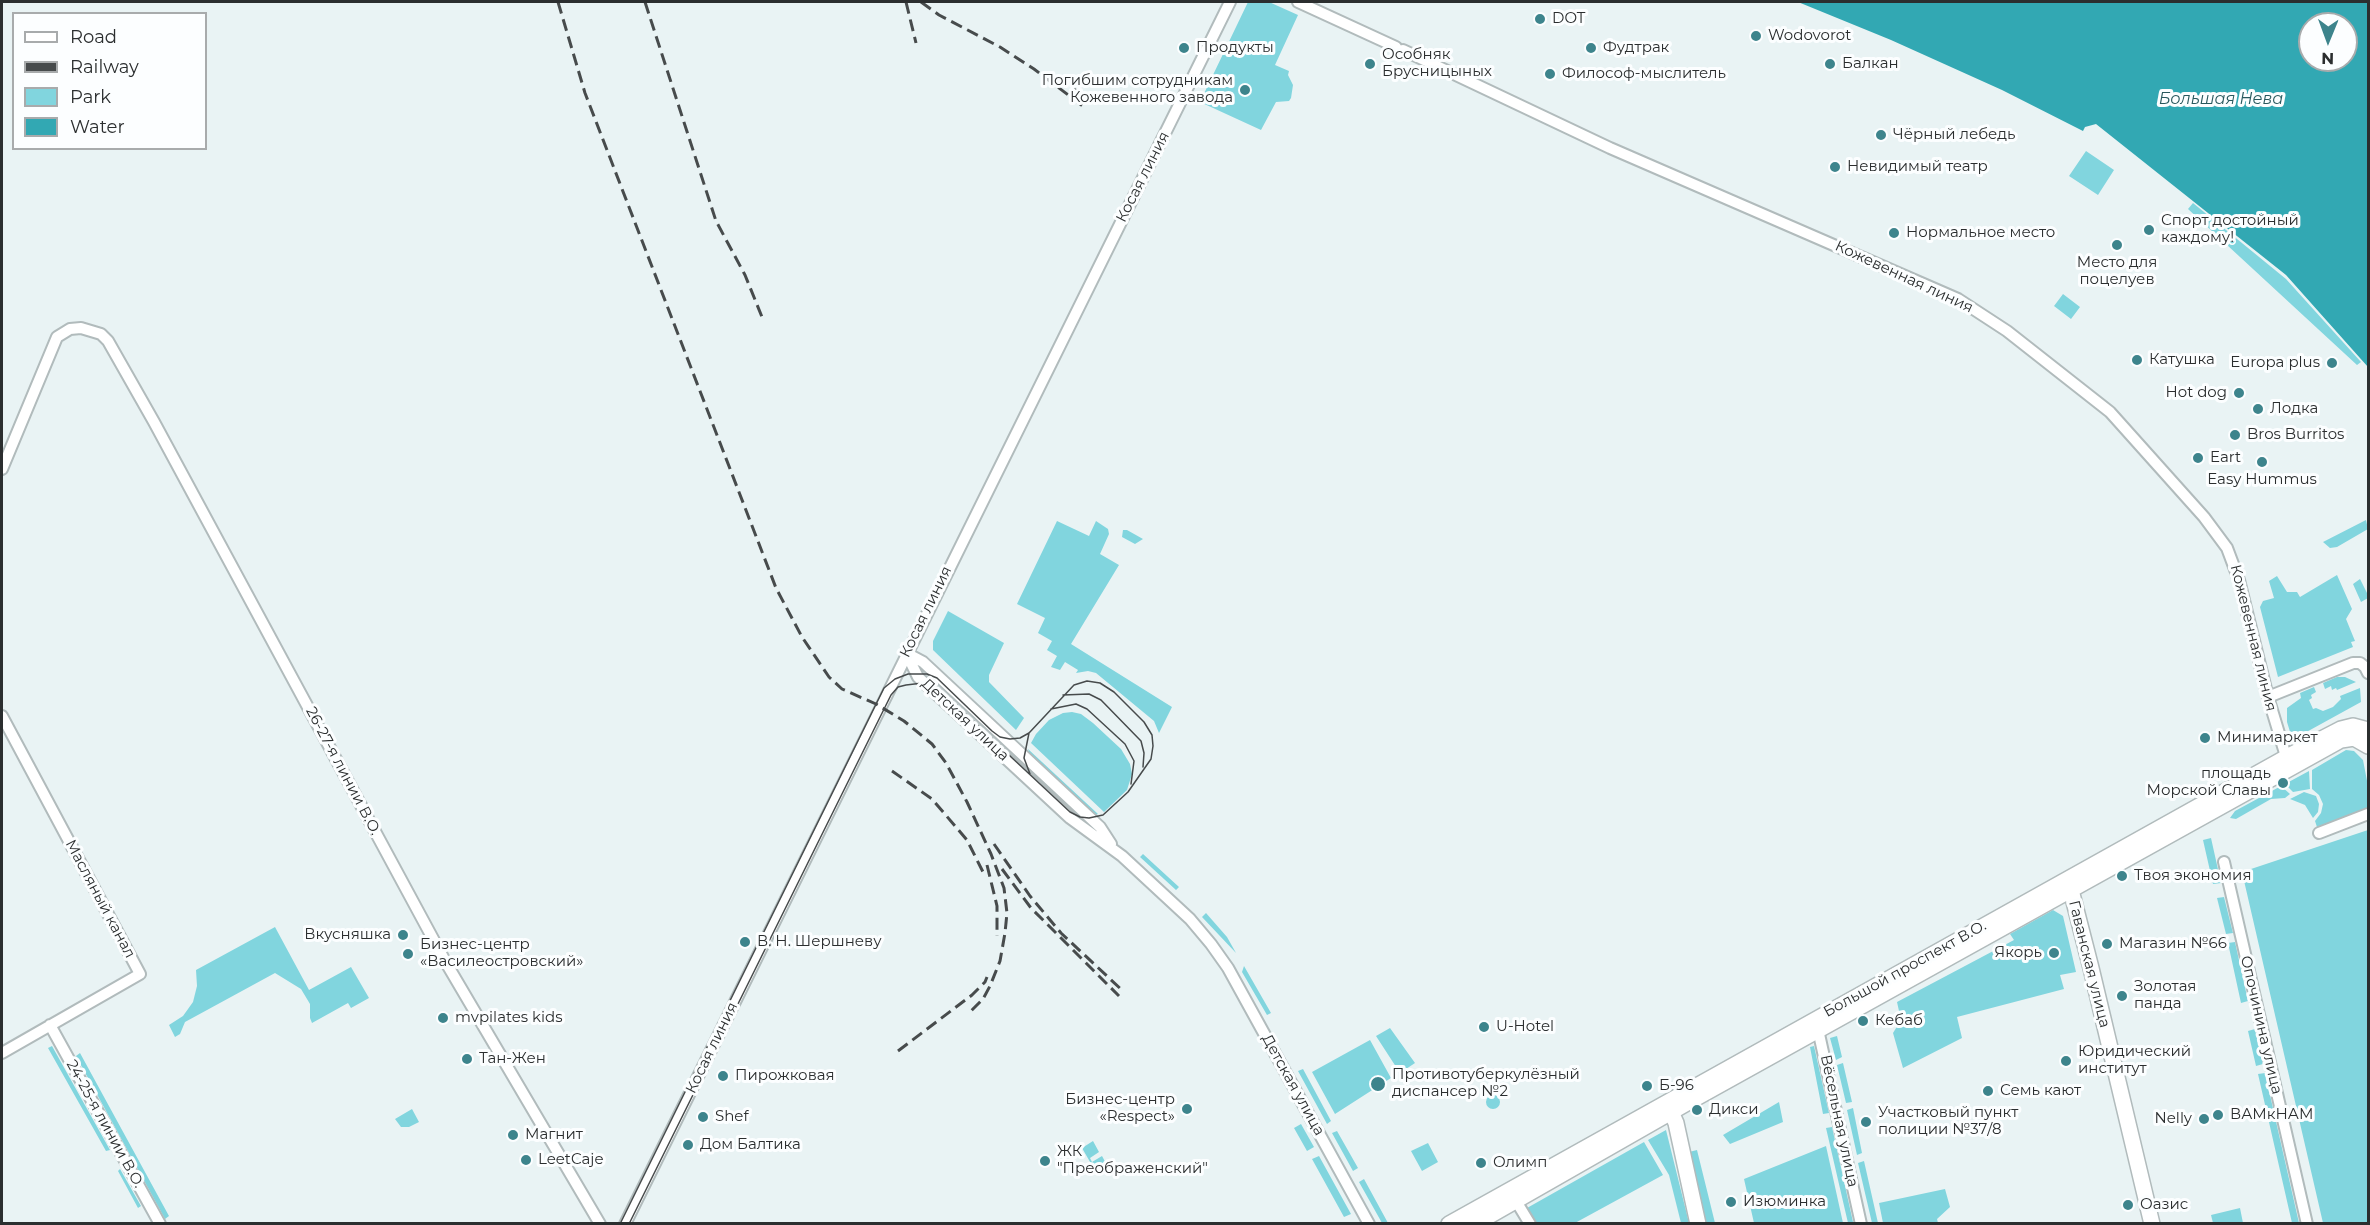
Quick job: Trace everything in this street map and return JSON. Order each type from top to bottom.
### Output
[{"type":"main road","name":"Большой проспект В.О.","points":[[1449,1224],[1669,1107],[2288,763],[2341,729],[2353,726],[2364,729]]},
{"type":"main road","points":[[2364,729],[2368,746]]},
{"type":"main road","name":"Гаванская улица","points":[[2068,885],[2152,1224]]},
{"type":"main road","name":"Большой проспект В.О.","points":[[1475,1224],[1669,1107]]},
{"type":"main road","points":[[1669,1107],[1698,1224]]},
{"type":"street","name":"Косая линия","points":[[625,1224],[1230,2]]},
{"type":"street","name":"Кожевенная линия","points":[[1298,2],[1618,151],[1958,299],[2007,331],[2110,412],[2220,537],[2234,561],[2268,697],[2288,763]]},
{"type":"street","name":"26-27-я линии В.О.","points":[[2,469],[57,337],[70,329],[81,328],[101,334],[108,340],[446,961],[600,1224]]},
{"type":"street","name":"Детская улица","points":[[906,653],[918,677],[1070,819],[1096,830],[1190,919],[1211,944],[1228,968],[1369,1224]]},
{"type":"street","points":[[2268,697],[2353,663],[2360,663],[2366,667],[2368,674]]},
{"type":"street","name":"Масляный канал","points":[[2,716],[140,974],[2,1053]]},
{"type":"street","points":[[2319,832],[2368,814]]},
{"type":"street","name":"Опочинина улица","points":[[2224,862],[2307,1224]]},
{"type":"street","name":"Вёсельная улица","points":[[1817,1024],[1861,1224]]},
{"type":"street","name":"24-25-я линии В.О.","points":[[50,1025],[160,1224]]},
{"type":"street","points":[[1516,1200],[1530,1224]]},
{"type":"green space","points":[[1248,2],[1269,2],[1298,15],[1275,65],[1289,71],[1288,75],[1293,85],[1291,98],[1289,101],[1276,102],[1261,130],[1200,102]]},
{"type":"green space","points":[[2086,151],[2114,170],[2098,195],[2069,176]]},
{"type":"green space","points":[[2193,203],[2286,279],[2361,362],[2357,365],[2188,209]]},
{"type":"green space","points":[[2063,294],[2080,307],[2071,319],[2054,306]]},
{"type":"green space","points":[[2366,520],[2368,529],[2337,547],[2330,548],[2323,542]]},
{"type":"green space","points":[[1057,521],[1089,536],[1096,521],[1108,529],[1109,534],[1100,554],[1119,565],[1071,644],[1172,707],[1159,733],[1154,721],[1096,673],[1088,671],[1076,673],[1078,670],[1065,662],[1060,670],[1051,667],[1057,656],[1047,650],[1052,641],[1038,633],[1045,618],[1017,604]]},
{"type":"green space","points":[[1123,530],[1143,539],[1135,544],[1122,537]]},
{"type":"green space","points":[[2337,575],[2352,609],[2346,619],[2355,641],[2351,642],[2353,647],[2278,677],[2260,607],[2263,601],[2274,598],[2269,581],[2277,576],[2287,592],[2297,592],[2300,597]]},
{"type":"green space","points":[[2360,579],[2368,595],[2368,598],[2361,602],[2353,584]]},
{"type":"green space","points":[[948,611],[1004,643],[989,675],[989,682],[1024,718],[1016,730],[933,650],[933,641]]},
{"type":"green space","points":[[2337,677],[2345,677],[2356,682],[2337,690],[2336,688],[2332,690],[2331,686],[2325,689],[2323,683]]},
{"type":"green space","points":[[2314,687],[2316,692],[2309,700],[2313,709],[2323,711],[2333,707],[2341,699],[2340,696],[2360,688],[2361,702],[2301,735],[2291,735],[2287,722],[2287,708],[2301,698],[2300,693]]},
{"type":"green space","points":[[1063,713],[1081,714],[1093,723],[1121,749],[1130,764],[1132,774],[1127,790],[1104,812],[1031,743],[1049,720]]},
{"type":"green space","points":[[1028,749],[1098,814],[1095,815],[1030,755]]},
{"type":"green space","points":[[2346,750],[2354,751],[2363,760],[2368,786],[2368,808],[2361,813],[2317,827],[2315,821],[2321,813],[2323,804],[2319,795],[2312,789],[2312,770]]},
{"type":"green space","points":[[2309,771],[2310,789],[2293,792],[2285,784]]},
{"type":"green space","points":[[2281,786],[2290,794],[2285,798],[2271,799],[2236,819],[2230,818],[2235,811]]},
{"type":"green space","points":[[2304,792],[2316,796],[2319,804],[2318,812],[2313,818],[2305,805],[2290,799]]},
{"type":"green space","points":[[2368,830],[2368,1223],[2323,1223],[2242,872]]},
{"type":"green space","points":[[2211,838],[2221,883],[2213,884],[2203,840]]},
{"type":"green space","points":[[1143,854],[1179,887],[1176,890],[1140,857]]},
{"type":"green space","points":[[2224,897],[2233,933],[2226,934],[2217,898]]},
{"type":"green space","points":[[2053,910],[2063,916],[2076,972],[2060,975],[2064,989],[1957,1017],[1962,1038],[1903,1068],[1893,1033],[1901,1020],[1897,1002],[2014,940],[2010,934]]},
{"type":"green space","points":[[1206,913],[1227,937],[1236,953],[1202,917]]},
{"type":"green space","points":[[275,927],[309,990],[351,967],[369,998],[351,1008],[348,1003],[312,1023],[310,1004],[301,989],[275,973],[185,1022],[180,1034],[175,1037],[169,1025],[183,1016],[193,1002],[197,986],[196,970]]},
{"type":"green space","points":[[2235,942],[2248,1001],[2241,1003],[2228,943]]},
{"type":"green space","points":[[1244,966],[1271,1013],[1267,1015],[1242,972]]},
{"type":"green space","points":[[1390,1028],[1415,1063],[1400,1073],[1376,1036]]},
{"type":"green space","points":[[2255,1029],[2263,1064],[2256,1066],[2248,1031]]},
{"type":"green space","points":[[1837,1036],[1842,1057],[1836,1060],[1830,1038]]},
{"type":"green space","points":[[1370,1040],[1391,1078],[1335,1114],[1312,1072]]},
{"type":"green space","points":[[52,1046],[110,1150],[106,1151],[48,1048]]},
{"type":"green space","points":[[1814,1046],[1829,1113],[1823,1114],[1810,1047]]},
{"type":"green space","points":[[80,1053],[169,1216],[165,1219],[76,1056]]},
{"type":"green space","points":[[1843,1063],[1852,1102],[1846,1103],[1837,1065]]},
{"type":"green space","points":[[1303,1069],[1331,1121],[1327,1124],[1298,1071]]},
{"type":"green space","points":[[2265,1073],[2299,1223],[2292,1223],[2258,1074]]},
{"type":"green space","points":[[1490,1095],[1496,1095],[1500,1102],[1496,1109],[1490,1109],[1486,1105],[1486,1099]]},
{"type":"green space","points":[[1779,1102],[1783,1122],[1730,1144],[1723,1135]]},
{"type":"green space","points":[[1853,1108],[1862,1153],[1857,1155],[1847,1110]]},
{"type":"green space","points":[[412,1109],[419,1122],[409,1127],[401,1127],[395,1119]]},
{"type":"green space","points":[[1301,1124],[1314,1147],[1307,1151],[1294,1128]]},
{"type":"green space","points":[[1832,1127],[1853,1222],[1848,1223],[1826,1128]]},
{"type":"green space","points":[[1666,1130],[1689,1223],[1681,1223],[1669,1175],[1648,1140]]},
{"type":"green space","points":[[1337,1131],[1358,1168],[1353,1171],[1332,1133]]},
{"type":"green space","points":[[1093,1141],[1099,1152],[1090,1158],[1092,1162],[1102,1156],[1108,1167],[1097,1174],[1082,1148]]},
{"type":"green space","points":[[1644,1142],[1663,1175],[1575,1223],[1536,1223],[1527,1208]]},
{"type":"green space","points":[[1428,1143],[1438,1162],[1422,1171],[1411,1151]]},
{"type":"green space","points":[[1826,1146],[1843,1223],[1754,1223],[1744,1179]]},
{"type":"green space","points":[[1697,1150],[1715,1223],[1706,1223],[1689,1152]]},
{"type":"green space","points":[[1319,1156],[1351,1214],[1344,1217],[1312,1159]]},
{"type":"green space","points":[[1864,1161],[1878,1223],[1872,1223],[1858,1163]]},
{"type":"green space","points":[[120,1169],[141,1206],[138,1208],[118,1171]]},
{"type":"green space","points":[[1364,1179],[1388,1223],[1382,1223],[1359,1182]]},
{"type":"green space","points":[[1945,1189],[1950,1207],[1937,1219],[1938,1223],[1883,1223],[1879,1203]]},
{"type":"green space","points":[[2240,1208],[2243,1223],[2213,1223],[2211,1215]]},
{"type":"water","name":"Большая Нева","points":[[1798,2],[2368,2],[2368,367],[2286,275],[2096,124],[2085,127],[2083,131],[2002,90],[1891,40]]},
{"type":"tram line","points":[[620,1224],[884,688],[895,679],[908,674],[927,674],[937,678],[992,731],[1000,737],[1010,739],[1020,738],[1029,733],[1074,685],[1087,681],[1100,683],[1114,692],[1144,722],[1152,735],[1151,759],[1128,792],[1103,815],[1089,818],[1070,812],[934,685],[923,683],[898,687],[891,695],[629,1224]]},
{"type":"tram line","points":[[1063,695],[1089,694],[1101,700],[1141,741],[1144,753],[1143,767]]},
{"type":"tram line","points":[[1051,709],[1076,704],[1087,709],[1125,744],[1134,761],[1131,784]]},
{"type":"tram line","points":[[1029,733],[1024,758],[1030,774]]},
{"type":"railway","points":[[558,2],[585,93],[776,588],[802,637],[829,677],[842,689],[876,704],[904,721],[932,744],[946,763],[967,802],[991,854],[1004,888],[1007,913],[1005,933],[1000,961],[990,986],[983,999],[970,1012]]},
{"type":"railway","points":[[645,2],[716,221],[745,275],[762,317]]},
{"type":"railway","points":[[906,2],[916,43]]},
{"type":"railway","points":[[921,2],[939,15],[1000,47],[1034,69],[1084,107]]},
{"type":"railway","points":[[1058,80],[1089,98]]},
{"type":"railway","points":[[892,771],[932,799],[967,840],[985,876]]},
{"type":"railway","points":[[994,844],[1030,896],[1061,933],[1124,992]]},
{"type":"railway","points":[[987,865],[997,906],[997,936]]},
{"type":"railway","points":[[1002,869],[1031,908],[1119,996]]},
{"type":"railway","points":[[898,1051],[972,995],[987,977]]},
{"type":"place","name":"DOT","points":[[1540,19]]},
{"type":"place","name":"Wodovorot","points":[[1756,36]]},
{"type":"place","name":"Продукты","points":[[1184,48]]},
{"type":"place","name":"Фудтрак","points":[[1591,48]]},
{"type":"place","name":"Особняк Брусницыных","points":[[1370,64]]},
{"type":"place","name":"Балкан","points":[[1830,64]]},
{"type":"place","name":"Философ-мыслитель","points":[[1550,74]]},
{"type":"place","name":"Погибшим сотрудникам Кожевенного завода","points":[[1245,90]]},
{"type":"place","name":"Чёрный лебедь","points":[[1881,135]]},
{"type":"place","name":"Невидимый театр","points":[[1835,167]]},
{"type":"place","name":"Спорт достойный каждому!","points":[[2149,230]]},
{"type":"place","name":"Нормальное место","points":[[1894,233]]},
{"type":"place","name":"Место для поцелуев","points":[[2117,245]]},
{"type":"place","name":"Катушка","points":[[2137,360]]},
{"type":"place","name":"Europa plus","points":[[2332,363]]},
{"type":"place","name":"Hot dog","points":[[2239,393]]},
{"type":"place","name":"Лодка","points":[[2258,409]]},
{"type":"place","name":"Bros Burritos","points":[[2235,435]]},
{"type":"place","name":"Eart","points":[[2198,458]]},
{"type":"place","name":"Easy Hummus","points":[[2262,462]]},
{"type":"place","name":"Минимаркет","points":[[2205,738]]},
{"type":"place","name":"площадь Морской Славы","points":[[2283,783]]},
{"type":"place","name":"Твоя экономия","points":[[2122,876]]},
{"type":"place","name":"Вкусняшка","points":[[403,935]]},
{"type":"place","name":"В. Н. Шершневу","points":[[745,942]]},
{"type":"place","name":"Магазин №66","points":[[2107,944]]},
{"type":"place","name":"Якорь","points":[[2054,953]]},
{"type":"place","name":"Бизнес-центр «Василеостровский»","points":[[408,954]]},
{"type":"place","name":"Золотая панда","points":[[2122,996]]},
{"type":"place","name":"mvpilates kids","points":[[443,1018]]},
{"type":"place","name":"Кебаб","points":[[1863,1021]]},
{"type":"place","name":"U-Hotel","points":[[1484,1027]]},
{"type":"place","name":"Тан-Жен","points":[[467,1059]]},
{"type":"place","name":"Юридический институт","points":[[2066,1061]]},
{"type":"place","name":"Пирожковая","points":[[723,1076]]},
{"type":"place","name":"Противотуберкулёзный диспансер №2","points":[[1378,1084]]},
{"type":"place","name":"Б-96","points":[[1647,1086]]},
{"type":"place","name":"Семь кают","points":[[1988,1091]]},
{"type":"place","name":"Бизнес-центр «Respect»","points":[[1187,1109]]},
{"type":"place","name":"Дикси","points":[[1697,1110]]},
{"type":"place","name":"ВАМкНАМ","points":[[2218,1115]]},
{"type":"place","name":"Shef","points":[[703,1117]]},
{"type":"place","name":"Nelly","points":[[2204,1119]]},
{"type":"place","name":"Участковый пункт полиции №37/8","points":[[1866,1122]]},
{"type":"place","name":"Магнит","points":[[513,1135]]},
{"type":"place","name":"Дом Балтика","points":[[688,1145]]},
{"type":"place","name":"LeetCaje","points":[[526,1160]]},
{"type":"place","name":"ЖК \"Преображенский\"","points":[[1045,1161]]},
{"type":"place","name":"Олимп","points":[[1481,1163]]},
{"type":"place","name":"Изюминка","points":[[1731,1202]]},
{"type":"place","name":"Оазис","points":[[2128,1205]]}]
